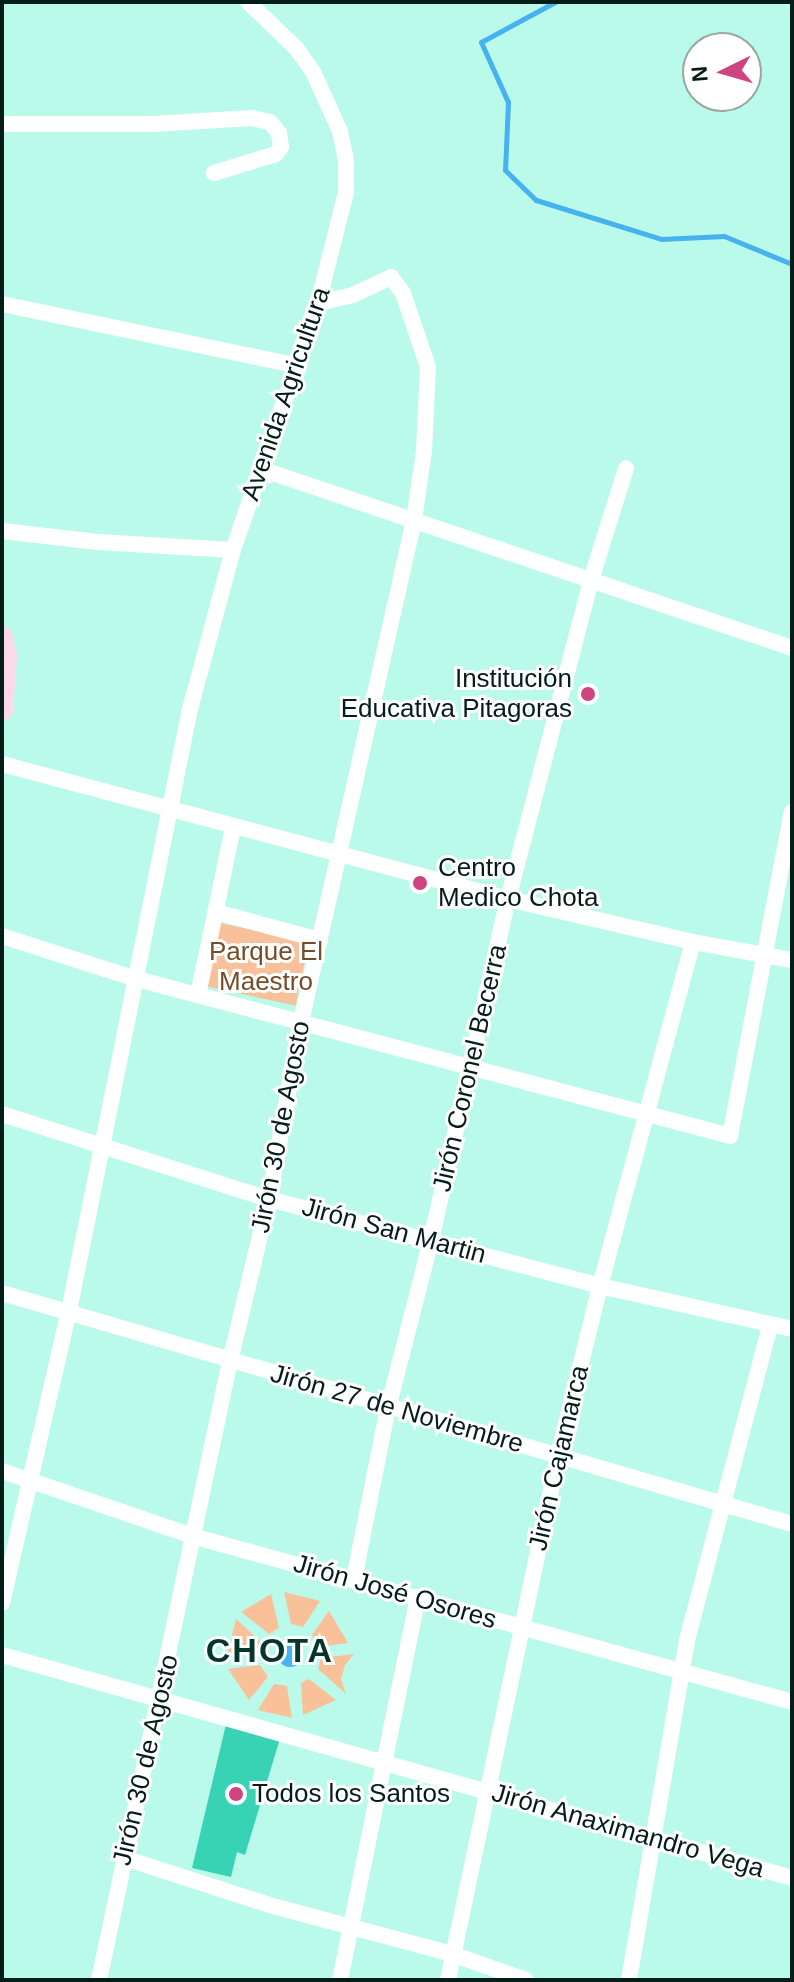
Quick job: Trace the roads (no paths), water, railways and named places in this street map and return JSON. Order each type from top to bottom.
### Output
[{"type":"street","name":"Avenida Agricultura","points":[[2,1603],[69,1311],[133,978],[197,681],[233,550],[318,303],[346,192],[346,160],[340,131],[313,72],[296,48],[248,2]]},
{"type":"street","points":[[2,124],[152,124],[252,118],[270,122],[279,133],[281,147],[276,154],[214,173]]},
{"type":"street","name":"Jirón 30 de Agosto","points":[[99,1980],[196,1537],[230,1361],[269,1199],[301,1022],[414,520],[424,451],[428,367],[413,317],[391,277],[353,295],[318,303]]},
{"type":"street","points":[[2,304],[295,365]]},
{"type":"street","name":"Jirón Coronel Becerra","points":[[354,1579],[388,1408],[431,1240],[508,899],[591,580],[626,468]]},
{"type":"street","points":[[261,469],[792,648]]},
{"type":"street","points":[[2,531],[98,542],[233,550]]},
{"type":"street","points":[[2,637],[6,657],[2,710]]},
{"type":"street","points":[[2,764],[508,899],[693,942],[792,960]]},
{"type":"street","points":[[2,936],[133,978],[730,1136],[792,812]]},
{"type":"street","points":[[198,995],[233,827]]},
{"type":"street","points":[[216,912],[320,940]]},
{"type":"street","name":"Jirón Cajamarca","points":[[448,1980],[558,1456],[600,1286],[693,942]]},
{"type":"street","name":"Jirón San Martin","points":[[2,1114],[269,1199],[600,1286],[792,1329]]},
{"type":"street","name":"Jirón 27 de Noviembre","points":[[2,1293],[792,1524]]},
{"type":"street","points":[[629,1980],[680,1672],[770,1325]]},
{"type":"street","name":"Jirón José Osores","points":[[2,1471],[196,1537],[792,1702]]},
{"type":"street","points":[[340,1980],[418,1597]]},
{"type":"street","name":"Jirón Anaximandro Vega","points":[[2,1655],[792,1878]]},
{"type":"street","points":[[124,1858],[350,1928],[452,1954],[526,1980]]},
{"type":"water","points":[[290,1643],[298,1647],[302,1655],[298,1663],[290,1667],[282,1663],[278,1655],[282,1647]]},
{"type":"waterway","points":[[555,2],[481,42],[508,102],[505,170],[536,200],[661,239],[724,236],[792,264]]},
{"type":"place","name":"Institución Educativa Pitagoras","points":[[588,694]]},
{"type":"place","name":"Centro Medico Chota","points":[[420,883]]},
{"type":"place","name":"Todos los Santos","points":[[236,1794]]},
{"type":"district","name":"CHOTA","points":[[270,1651]]},
{"type":"park label","name":"Parque El Maestro","points":[[266,967]]}]
